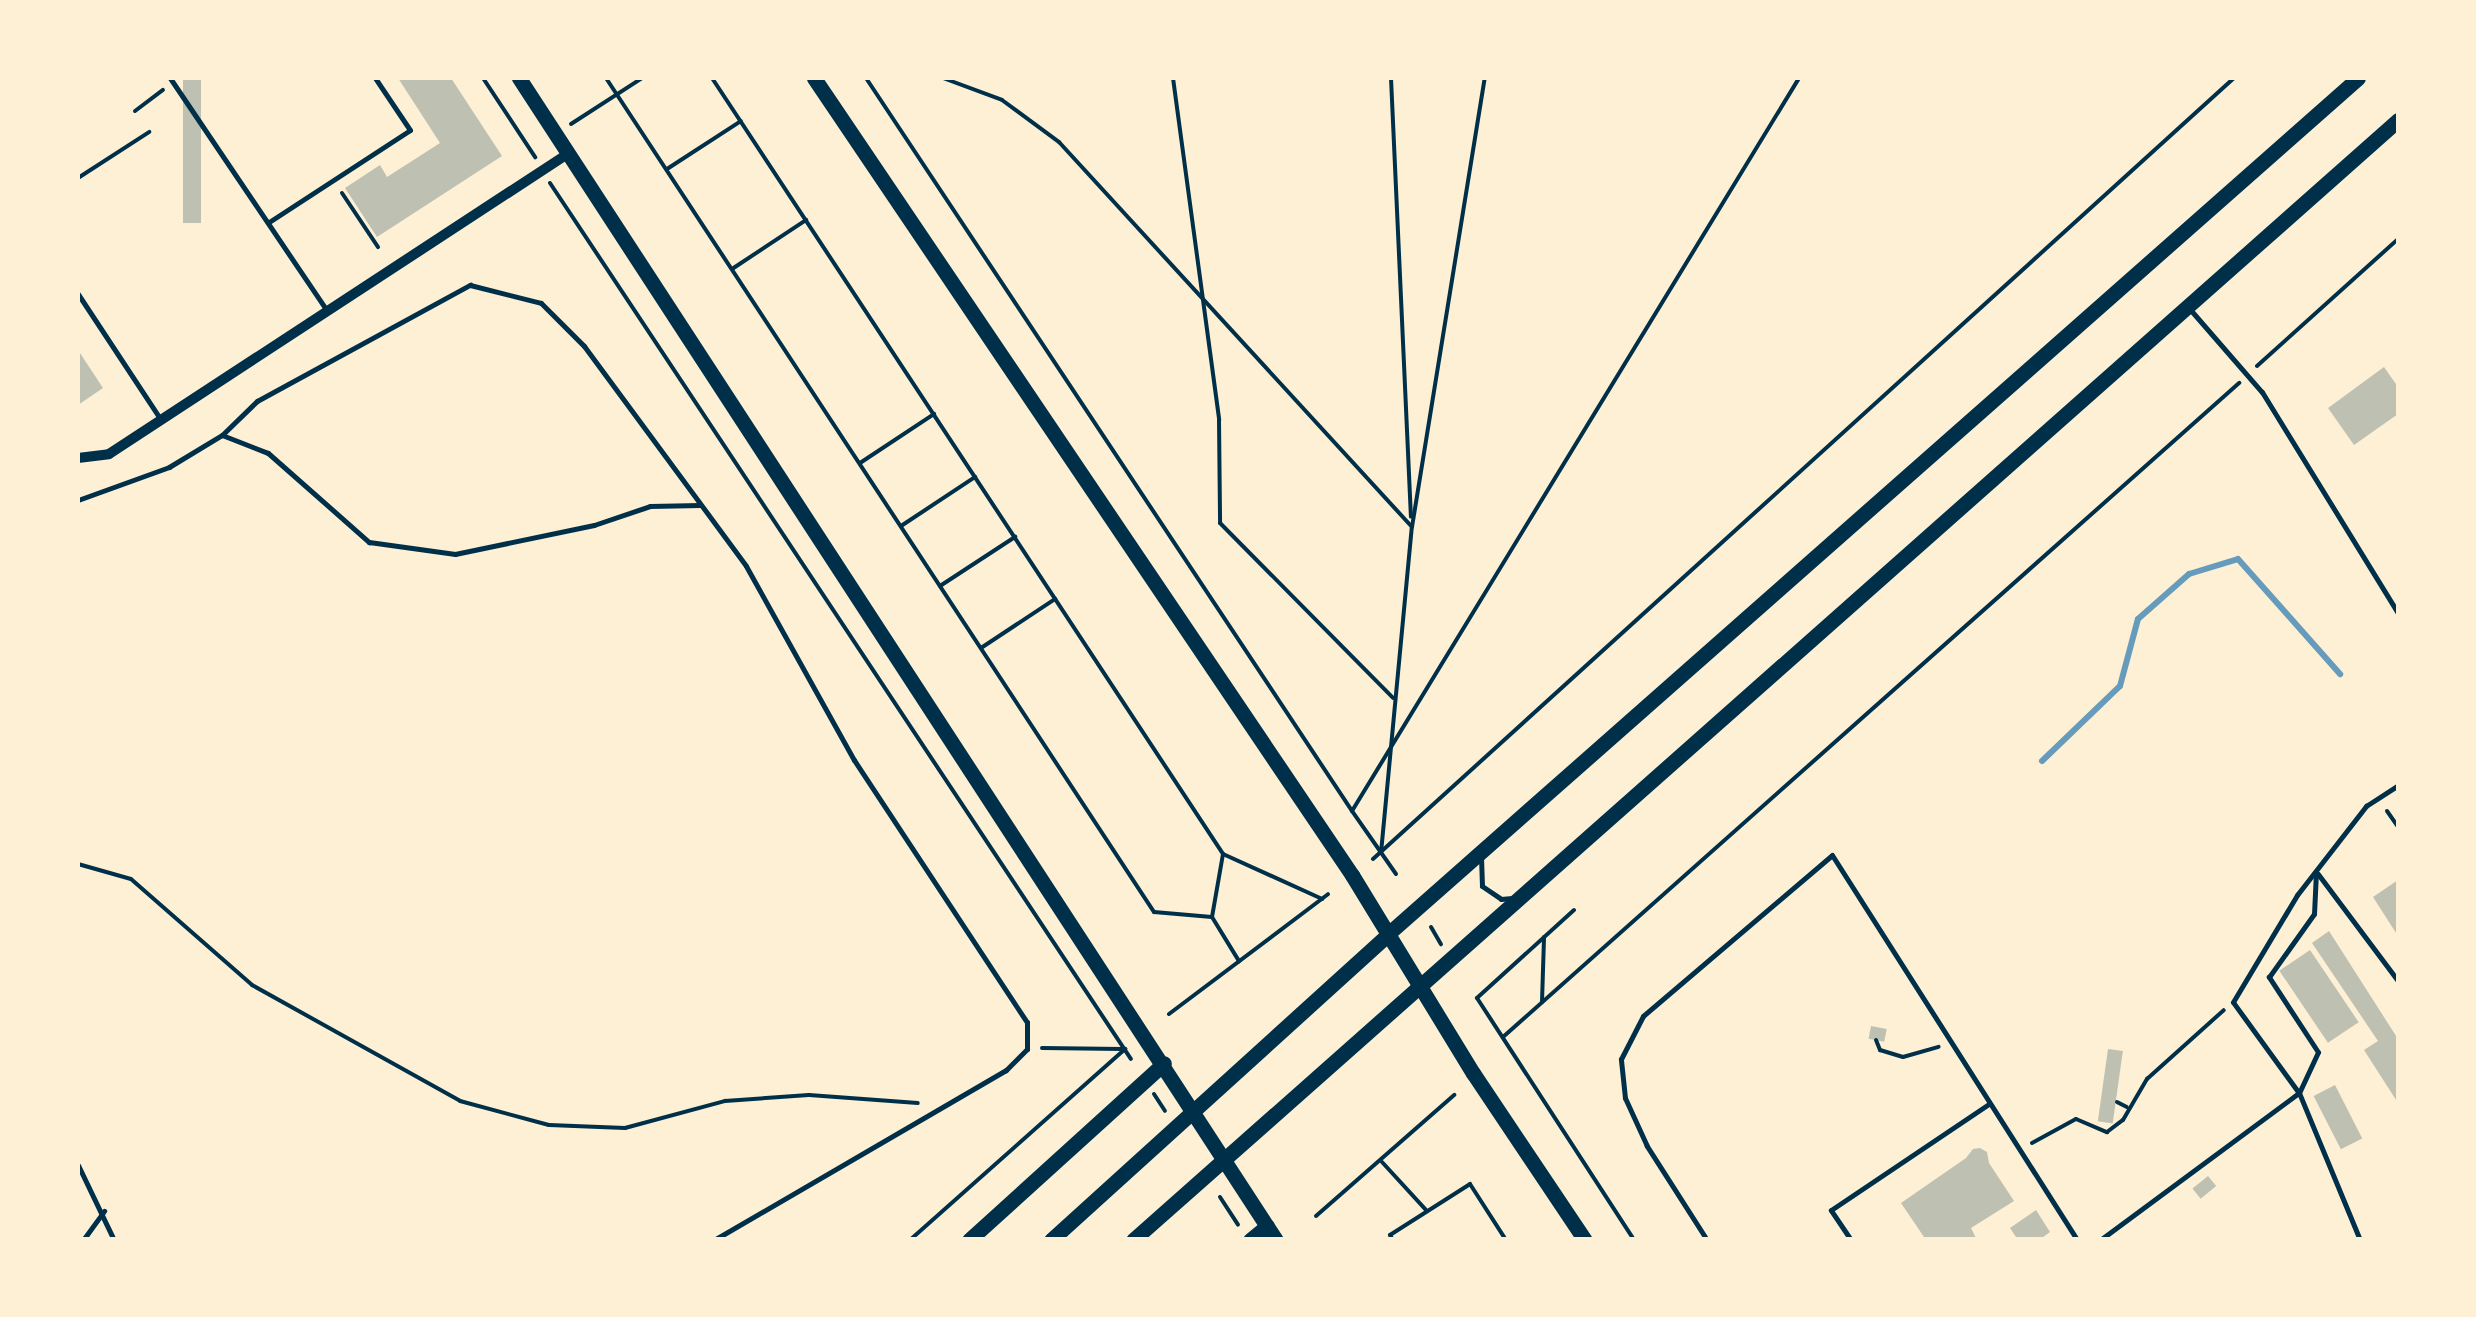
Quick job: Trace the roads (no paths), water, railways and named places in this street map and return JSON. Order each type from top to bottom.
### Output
[{"type":"main road","points":[[519,78],[1271,1233],[1250,1240]]},
{"type":"main road","points":[[814,78],[1390,933],[1585,1240]]},
{"type":"main road","points":[[1052,1240],[1390,933],[2358,78]]},
{"type":"main road","points":[[1133,1240],[2398,120]]},
{"type":"main road","points":[[969,1240],[1164,1064]]},
{"type":"main road","points":[[991,1240],[994,1220]]},
{"type":"street","points":[[78,458],[109,454],[568,153]]},
{"type":"lane","points":[[270,222],[410,130],[375,78]]},
{"type":"lane","points":[[171,80],[327,311]]},
{"type":"lane","points":[[78,500],[170,467],[222,435],[257,401],[470,285],[541,303],[584,346],[746,566],[854,760],[1026,1022],[1027,1049],[1006,1070],[714,1240]]},
{"type":"lane","points":[[78,294],[161,420]]},
{"type":"lane","points":[[2188,307],[2262,392],[2398,612]]},
{"type":"lane","points":[[222,435],[268,453],[369,542],[455,554],[594,525],[650,506],[700,505]]},
{"type":"lane","points":[[2360,1240],[2299,1093],[2232,1002],[2316,871],[2366,806],[2398,785]]},
{"type":"lane","points":[[1488,846],[1480,868],[1482,886],[1501,899],[1530,892]]},
{"type":"lane","points":[[1707,1240],[1648,1146],[1624,1098],[1621,1059],[1643,1016],[1832,856],[2078,1240]]},
{"type":"lane","points":[[2316,871],[2398,981]]},
{"type":"lane","points":[[2100,1240],[2299,1093],[2318,1052],[2268,977],[2314,914],[2316,871]]},
{"type":"lane","points":[[1851,1240],[1830,1210],[1989,1104]]},
{"type":"lane","points":[[78,1165],[104,1211],[114,1240]]},
{"type":"lane","points":[[83,1240],[104,1211]]},
{"type":"waterway","points":[[2042,761],[2120,686],[2138,619],[2189,574],[2238,559],[2340,674]]}]
